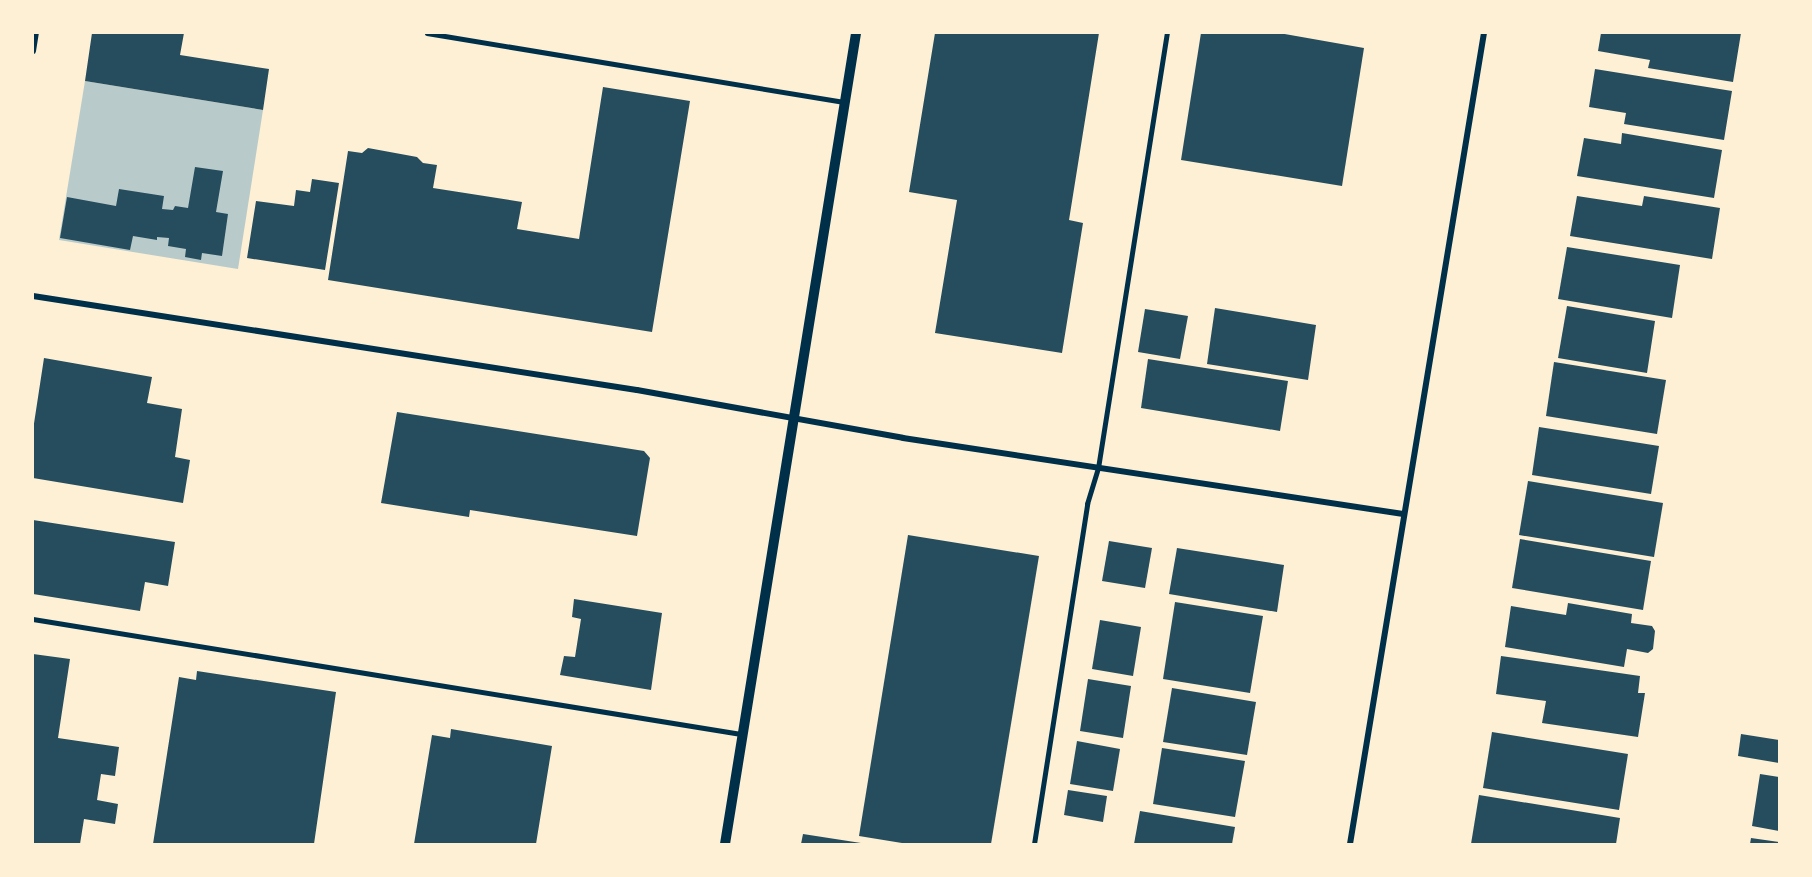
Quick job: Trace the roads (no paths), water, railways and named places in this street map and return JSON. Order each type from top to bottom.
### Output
[{"type":"street","points":[[33,51],[36,33]]},
{"type":"street","points":[[725,844],[856,33]]},
{"type":"street","points":[[1350,844],[1484,33]]},
{"type":"street","points":[[33,296],[625,388],[903,438],[1403,514]]},
{"type":"lane","points":[[427,33],[845,102]]},
{"type":"lane","points":[[1034,844],[1087,504],[1098,468],[1167,33]]},
{"type":"lane","points":[[33,619],[743,735]]}]
